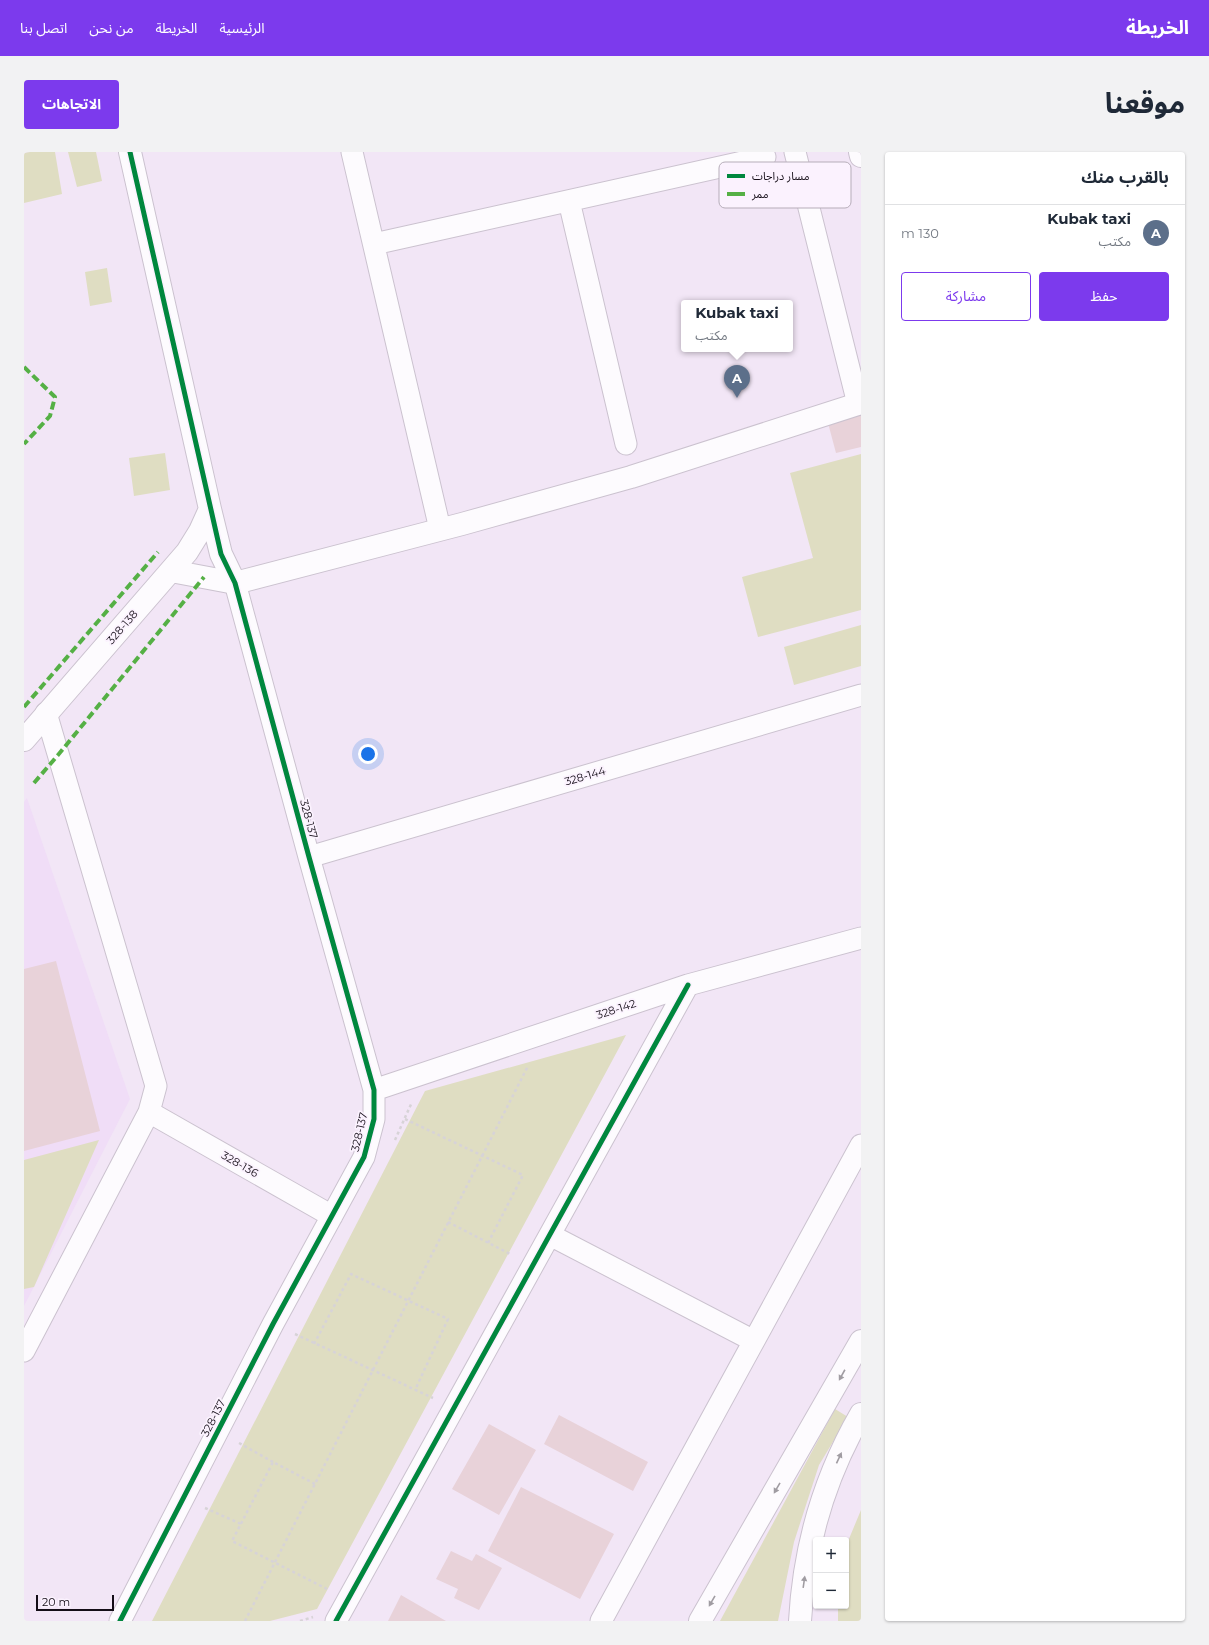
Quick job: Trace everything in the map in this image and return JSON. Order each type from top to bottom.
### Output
[{"type":"main road","points":[[130,152],[210,509],[221,554],[235,583]]},
{"type":"main road","points":[[860,152],[861,156]]},
{"type":"main road","points":[[171,571],[235,583],[631,477],[860,403]]},
{"type":"main road","name":"328-138","points":[[24,740],[187,552],[200,531],[210,509]]},
{"type":"main road","points":[[700,1621],[861,1341]]},
{"type":"main road","points":[[800,1621],[806,1565],[813,1531],[835,1466],[861,1414]]},
{"type":"street","points":[[352,152],[440,529]]},
{"type":"street","points":[[795,152],[798,162]]},
{"type":"street","points":[[743,162],[765,157]]},
{"type":"street","points":[[374,244],[719,167]]},
{"type":"street","points":[[569,201],[626,444]]},
{"type":"street","points":[[810,208],[860,403]]},
{"type":"street","name":"328-137","points":[[120,1621],[273,1324],[364,1157],[374,1119],[374,1090],[235,583]]},
{"type":"street","name":"328-144","points":[[309,857],[861,695]]},
{"type":"street","points":[[24,1350],[149,1112],[156,1086],[46,713]]},
{"type":"street","name":"328-142","points":[[374,1090],[688,985],[861,938]]},
{"type":"street","points":[[336,1621],[688,985]]},
{"type":"street","name":"328-136","points":[[149,1112],[332,1216]]},
{"type":"street","points":[[601,1621],[861,1145]]},
{"type":"street","points":[[550,1235],[754,1341]]},
{"type":"path","points":[[245,1621],[528,1066]]},
{"type":"path","points":[[391,1147],[413,1100]]},
{"type":"path","points":[[405,1119],[523,1175],[488,1243]]},
{"type":"path","points":[[448,1222],[514,1256]]},
{"type":"path","points":[[314,1344],[351,1274],[448,1319],[415,1390]]},
{"type":"path","points":[[298,1328],[295,1334],[314,1344],[437,1400]]},
{"type":"path","points":[[241,1436],[237,1442],[315,1484]]},
{"type":"path","points":[[273,1462],[232,1541],[330,1590]]},
{"type":"path","points":[[201,1514],[208,1501]]},
{"type":"path","points":[[205,1507],[241,1524]]},
{"type":"path","points":[[300,1621],[314,1617]]},
{"type":"shaded area","points":[[55,152],[62,194],[24,203],[24,153]]},
{"type":"shaded area","points":[[68,152],[96,152],[102,181],[77,187]]},
{"type":"shaded area","points":[[107,268],[112,302],[90,306],[85,272]]},
{"type":"shaded area","points":[[165,453],[170,490],[134,496],[129,458]]},
{"type":"shaded area","points":[[861,454],[861,610],[758,637],[742,577],[813,558],[790,473]]},
{"type":"shaded area","points":[[861,625],[861,666],[794,685],[784,647]]},
{"type":"shaded area","points":[[27,798],[130,1099],[24,1306],[24,802]]},
{"type":"shaded area","points":[[626,1035],[317,1609],[270,1621],[152,1621],[425,1091]]},
{"type":"shaded area","points":[[99,1140],[34,1287],[24,1289],[24,1160]]},
{"type":"shaded area","points":[[835,1409],[848,1417],[819,1465],[794,1542],[778,1621],[720,1621]]},
{"type":"shaded area","points":[[861,1510],[861,1621],[838,1621],[838,1609],[849,1609],[849,1539]]},
{"type":"building","points":[[861,415],[861,447],[836,453],[828,423]]},
{"type":"building","points":[[56,961],[100,1131],[24,1151],[24,969]]},
{"type":"building","points":[[559,1415],[648,1462],[633,1491],[544,1444]]},
{"type":"building","points":[[489,1424],[536,1450],[499,1515],[452,1489]]},
{"type":"building","points":[[521,1487],[614,1534],[580,1599],[488,1551]]},
{"type":"building","points":[[451,1551],[472,1561],[476,1554],[502,1568],[479,1610],[454,1598],[458,1589],[436,1579]]},
{"type":"building","points":[[401,1595],[446,1621],[388,1621]]},
{"type":"marked path","points":[[24,367],[55,397],[50,416],[24,444]]},
{"type":"marked path","points":[[24,707],[158,552]]},
{"type":"marked path","points":[[34,783],[204,577]]},
{"type":"cycle path","points":[[120,1621],[273,1324],[364,1157],[374,1119],[374,1090],[235,583],[221,554],[130,152]]},
{"type":"cycle path","points":[[336,1621],[688,985]]},
{"type":"place","name":"Kubak taxi","points":[[737,398]]}]
